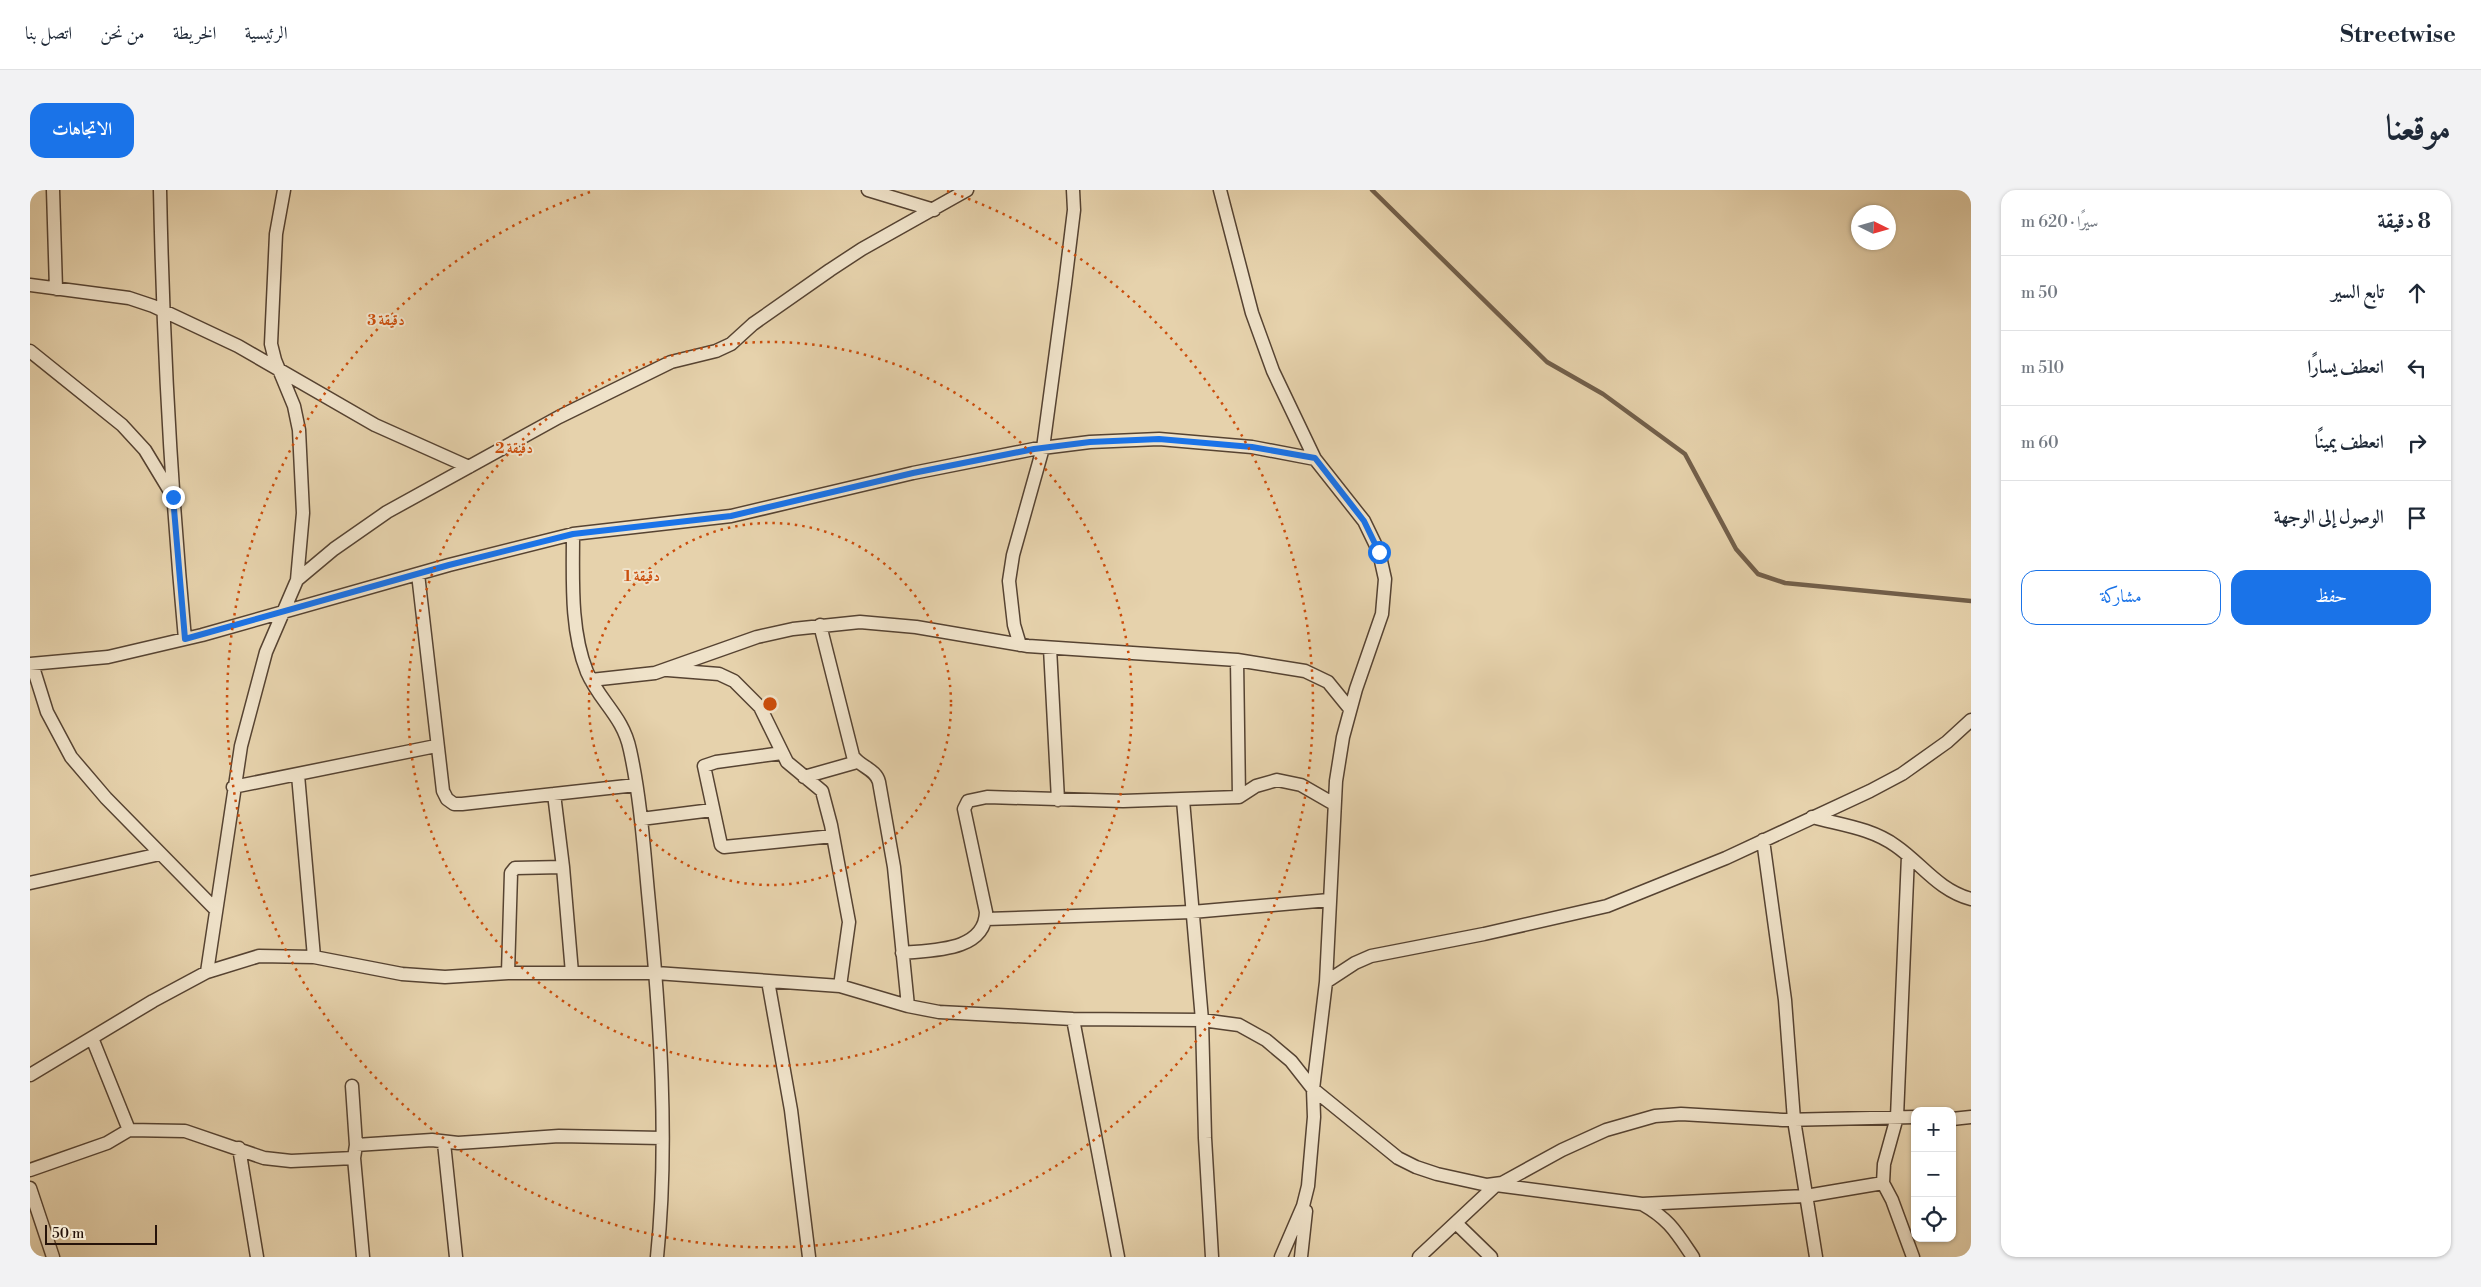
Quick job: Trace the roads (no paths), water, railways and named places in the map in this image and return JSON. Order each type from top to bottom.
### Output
[{"type":"street","points":[[53,190],[56,289]]},
{"type":"street","points":[[160,190],[162,310],[173,497],[185,639]]},
{"type":"street","points":[[207,972],[233,787],[252,702],[266,652],[297,580],[303,512],[302,462],[294,406],[279,371],[271,344],[276,234],[284,190]]},
{"type":"street","points":[[868,190],[934,210]]},
{"type":"street","points":[[297,580],[334,549],[387,512],[559,418],[671,362],[716,351],[731,344],[753,324],[817,278],[862,249],[968,190]]},
{"type":"street","points":[[1020,645],[1013,618],[1009,581],[1013,556],[1043,448],[1074,210],[1074,190]]},
{"type":"street","points":[[1220,190],[1258,330],[1272,371],[1315,458],[1364,521],[1379,552],[1385,579],[1382,614],[1350,709],[1343,737],[1334,804],[1326,982],[1313,1089],[1314,1117],[1301,1257]]},
{"type":"street","points":[[30,285],[129,298],[162,310],[238,346],[375,424],[469,467]]},
{"type":"street","points":[[30,351],[122,425],[145,450],[173,497]]},
{"type":"street","points":[[216,910],[106,798],[71,757],[47,712],[31,664],[108,657],[185,639],[418,574],[573,534],[731,516],[921,471],[1043,448],[1090,442],[1159,439],[1252,447],[1315,458]]},
{"type":"street","points":[[573,534],[577,624],[580,647],[591,680],[625,731],[641,819],[656,972],[663,1174],[657,1257]]},
{"type":"street","points":[[418,574],[436,746],[443,791],[447,799],[454,804],[636,785]]},
{"type":"street","points":[[591,680],[655,673],[757,637],[793,628],[860,622],[916,627],[1020,645],[1237,660],[1305,671],[1319,676],[1336,688],[1350,709]]},
{"type":"street","points":[[820,626],[850,748],[857,762],[875,773],[880,782],[894,867],[908,1006]]},
{"type":"street","points":[[1050,648],[1058,800]]},
{"type":"street","points":[[1237,660],[1239,797]]},
{"type":"street","points":[[665,670],[719,674],[734,681],[760,707],[787,762],[822,791],[833,836],[849,922],[840,986]]},
{"type":"street","points":[[1326,982],[1355,963],[1371,956],[1484,934],[1607,906],[1726,858],[1902,774],[1947,742],[1971,720]]},
{"type":"street","points":[[233,787],[436,746]]},
{"type":"street","points":[[782,753],[716,762],[704,766],[721,845],[724,847],[833,836]]},
{"type":"street","points":[[804,777],[857,762]]},
{"type":"street","points":[[298,775],[314,957]]},
{"type":"street","points":[[902,953],[964,944],[979,933],[986,919],[964,805],[968,800],[987,797],[1058,800],[1183,800],[1239,797],[1256,786],[1277,780],[1301,785],[1334,804]]},
{"type":"street","points":[[554,794],[563,867],[572,972]]},
{"type":"street","points":[[1183,800],[1202,1020],[1205,1138],[1212,1257]]},
{"type":"street","points":[[641,819],[712,810]]},
{"type":"street","points":[[1812,817],[1880,836],[1908,856],[1947,890],[1971,899]]},
{"type":"street","points":[[1762,840],[1786,1000],[1794,1120],[1816,1257]]},
{"type":"street","points":[[30,883],[160,854]]},
{"type":"street","points":[[1908,856],[1897,1117],[1884,1164],[1883,1183],[1892,1200],[1913,1257]]},
{"type":"street","points":[[508,972],[511,873],[515,868],[563,867]]},
{"type":"street","points":[[986,919],[1192,912],[1329,900]]},
{"type":"street","points":[[30,1076],[153,1001],[207,972],[259,956],[314,957],[410,974],[445,977],[508,972],[656,972],[840,986],[908,1006],[969,1015],[1073,1019],[1202,1020],[1239,1025],[1266,1040],[1291,1061],[1313,1089],[1374,1140],[1416,1168],[1437,1174],[1496,1185],[1642,1204],[1806,1196],[1883,1183]]},
{"type":"street","points":[[768,981],[791,1110],[809,1257]]},
{"type":"street","points":[[1073,1019],[1118,1257]]},
{"type":"street","points":[[92,1038],[129,1130]]},
{"type":"street","points":[[352,1086],[356,1145],[354,1158],[363,1257]]},
{"type":"street","points":[[1419,1257],[1496,1185],[1562,1150],[1606,1130],[1655,1116],[1681,1114],[1794,1120],[1911,1117]]},
{"type":"street","points":[[1956,1119],[1971,1117]]},
{"type":"street","points":[[30,1170],[107,1143],[129,1130],[185,1131],[264,1158],[291,1161],[354,1158]]},
{"type":"street","points":[[356,1145],[432,1140],[444,1143],[559,1136],[662,1138]]},
{"type":"street","points":[[444,1143],[456,1257]]},
{"type":"street","points":[[239,1148],[258,1257]]},
{"type":"street","points":[[1281,1257],[1303,1206],[1308,1186]]},
{"type":"street","points":[[30,1188],[53,1257]]},
{"type":"street","points":[[1642,1204],[1660,1214],[1674,1228],[1693,1257]]},
{"type":"street","points":[[1456,1223],[1491,1257]]},
{"type":"waterway","points":[[1372,190],[1547,362],[1603,394],[1685,454],[1736,549],[1758,574],[1785,583],[1971,601]]}]
